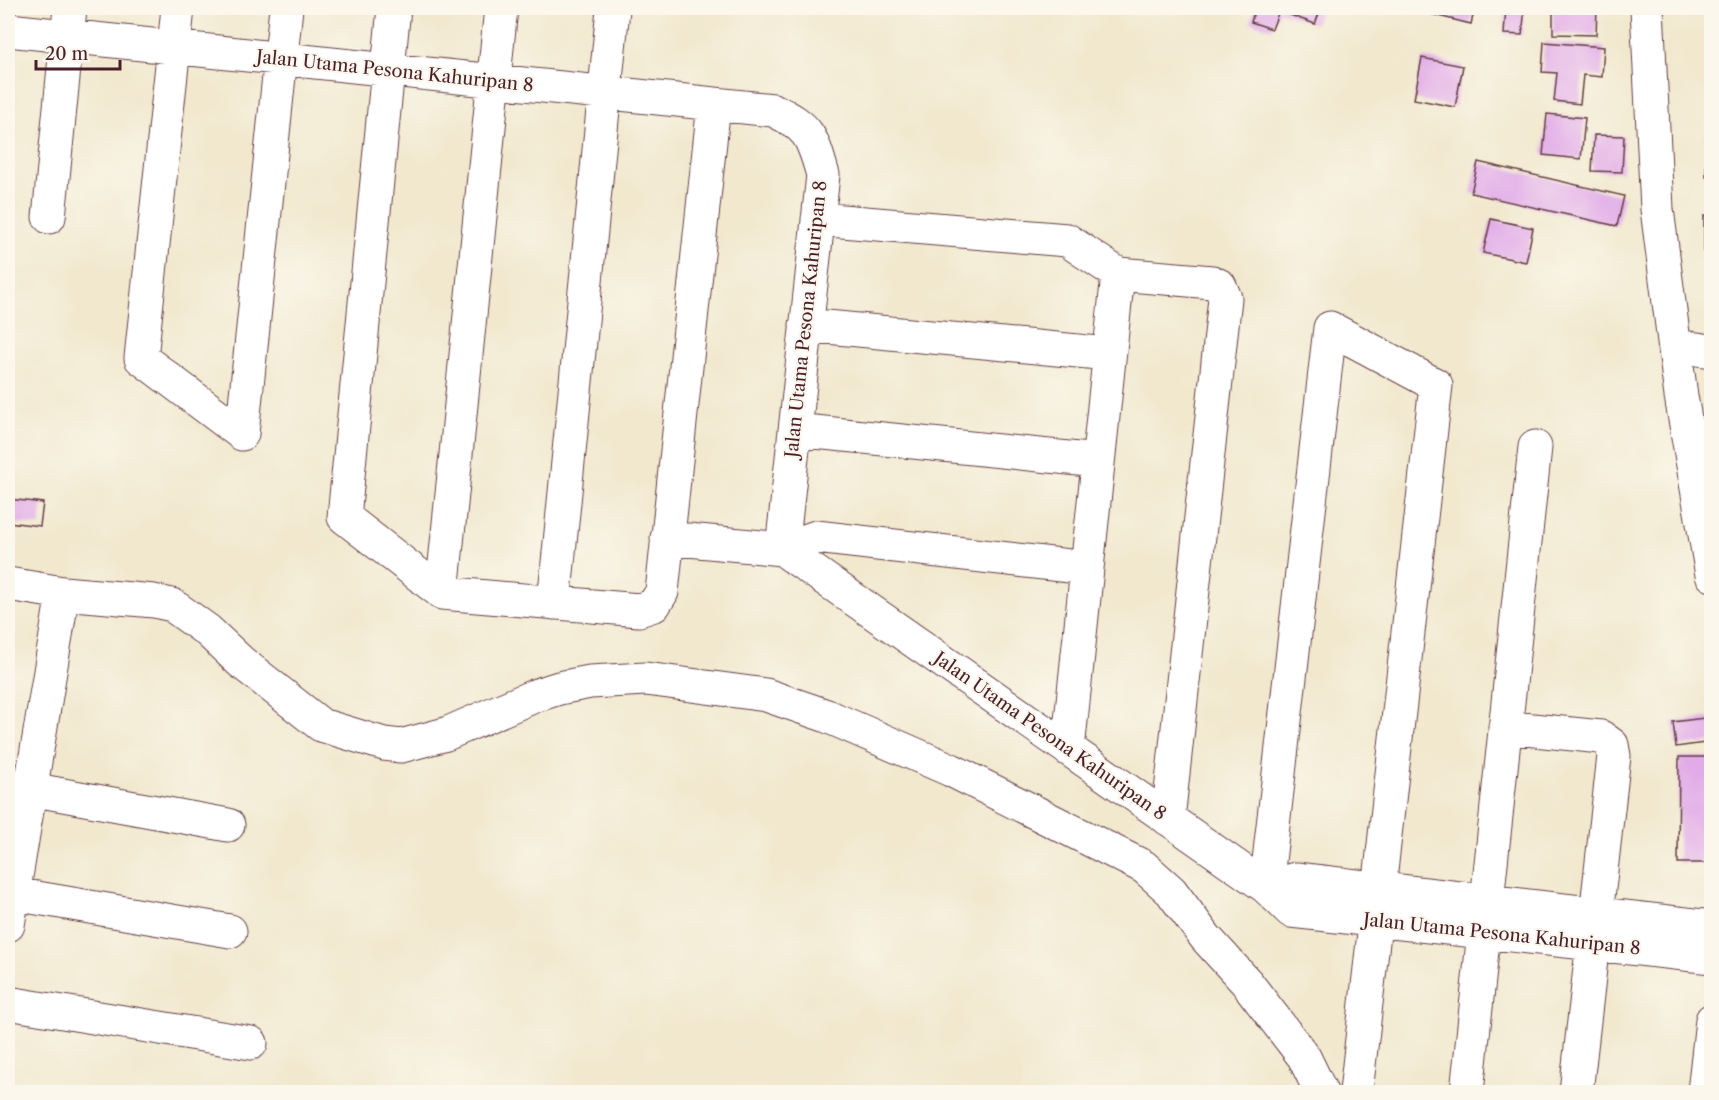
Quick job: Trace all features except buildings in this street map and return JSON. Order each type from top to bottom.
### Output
[{"type":"street","points":[[178,8],[141,358],[243,434],[286,8]]},
{"type":"street","points":[[394,8],[344,517],[442,593],[639,610],[654,605],[662,592],[714,104]]},
{"type":"street","points":[[442,593],[501,8]]},
{"type":"street","points":[[1647,8],[1657,208],[1675,346],[1712,575]]},
{"type":"street","points":[[554,603],[613,9]]},
{"type":"street","points":[[49,217],[69,22]]},
{"type":"street","name":"Jalan Utama Pesona Kahuripan 8","points":[[8,30],[69,22],[173,47],[714,104],[772,111],[797,122],[814,143],[823,175],[782,549],[1266,887],[1291,911],[1378,904],[1594,929],[1712,957]]},
{"type":"street","points":[[818,219],[1067,240],[1118,274],[1212,282],[1220,286],[1225,298],[1168,819]]},
{"type":"street","points":[[1068,749],[1118,274]]},
{"type":"street","points":[[807,325],[1109,354]]},
{"type":"street","points":[[1266,887],[1330,328],[1436,385],[1356,1092]]},
{"type":"street","points":[[1675,346],[1712,351]]},
{"type":"street","points":[[795,430],[1098,461]]},
{"type":"street","points":[[1467,1092],[1535,447]]},
{"type":"street","points":[[667,538],[782,549],[816,537],[1087,568]]},
{"type":"street","points":[[8,584],[63,593],[154,601],[172,605],[208,631],[241,662],[321,725],[384,744],[402,746],[446,735],[534,696],[590,682],[646,679],[766,695],[827,716],[951,770],[1144,867],[1171,891],[1206,938],[1247,983],[1304,1057],[1320,1092]]},
{"type":"street","points":[[63,593],[19,787],[9,904],[230,931]]},
{"type":"street","points":[[1505,727],[1601,737],[1612,745],[1614,756],[1576,1092]]},
{"type":"street","points":[[19,787],[228,825]]},
{"type":"street","name":"Jalan Utama Pesona Kahuripan 8","points":[[1594,929],[1712,927]]},
{"type":"street","points":[[8,1003],[251,1043]]},
{"type":"street","points":[[1704,1092],[1712,1020]]}]
